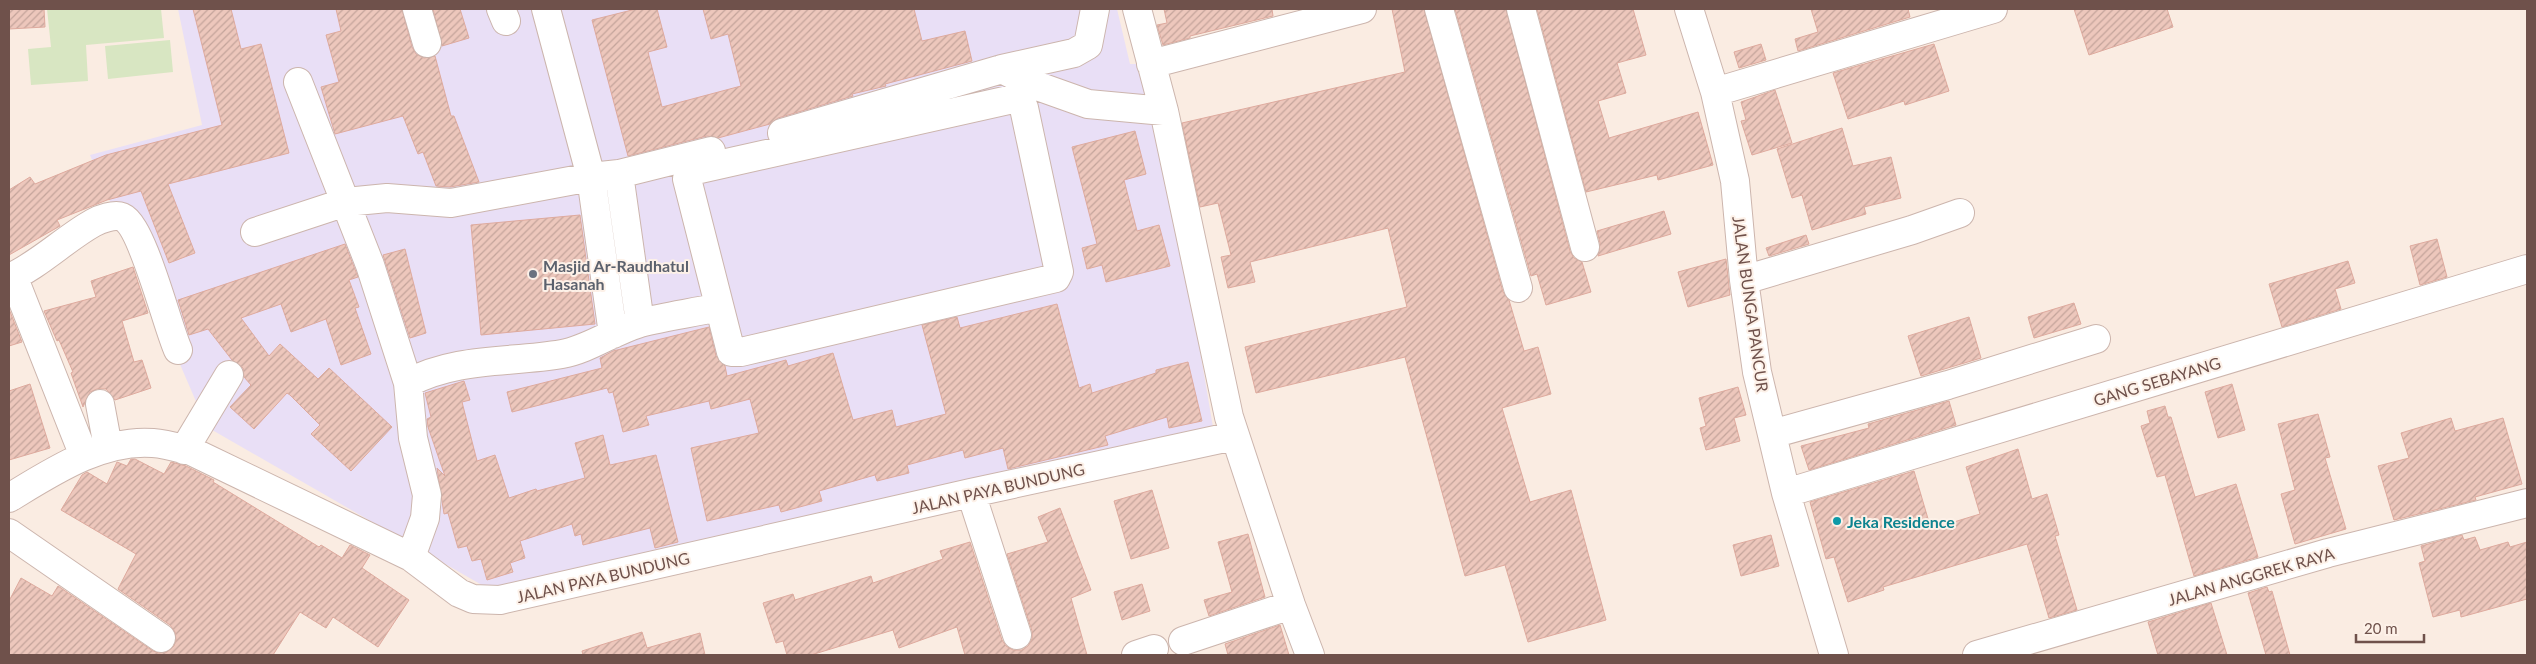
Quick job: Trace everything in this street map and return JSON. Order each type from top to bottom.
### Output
[{"type":"street","points":[[416,9],[427,43]]},
{"type":"street","points":[[546,9],[591,177],[613,334]]},
{"type":"street","points":[[255,232],[346,202],[387,198],[415,202],[451,203],[591,177],[620,174],[778,134],[1002,69],[1074,53],[1088,45],[1095,9]]},
{"type":"street","points":[[1137,9],[1164,111],[1234,436],[1290,605],[1310,655]]},
{"type":"street","points":[[1151,64],[1362,9]]},
{"type":"street","points":[[1439,9],[1518,288]]},
{"type":"street","points":[[1521,9],[1585,247]]},
{"type":"street","name":"JALAN BUNGA PANCUR","points":[[1689,9],[1715,92],[1735,182],[1744,280],[1757,372],[1786,493],[1834,655]]},
{"type":"street","points":[[1715,92],[1993,9]]},
{"type":"street","points":[[1002,69],[1030,83],[1088,104],[1164,111]]},
{"type":"street","points":[[298,82],[370,265],[408,383],[412,438],[426,495],[425,518],[411,557]]},
{"type":"street","points":[[1018,98],[1021,100],[1059,272],[1056,278],[741,352],[731,352],[728,347],[719,307],[687,179],[691,171],[1008,100],[1018,98]]},
{"type":"street","points":[[620,174],[640,324]]},
{"type":"street","points":[[1744,280],[1912,230],[1960,213]]},
{"type":"street","points":[[96,452],[11,277],[94,222],[114,216],[124,218],[134,229],[154,276],[171,334],[178,350]]},
{"type":"street","name":"GANG SEBAYANG","points":[[1786,493],[2527,269]]},
{"type":"street","points":[[408,383],[420,376],[473,362],[577,351],[640,324],[719,307]]},
{"type":"street","points":[[1772,434],[1948,385],[2096,339]]},
{"type":"street","points":[[184,450],[229,375]]},
{"type":"street","points":[[96,452],[100,404]]},
{"type":"street","name":"JALAN PAYA BUNDUNG","points":[[9,498],[96,452],[153,443],[184,450],[411,557],[459,592],[472,598],[500,600],[970,493],[1234,436]]},
{"type":"street","points":[[970,493],[1017,635]]},
{"type":"street","name":"JALAN ANGGREK RAYA","points":[[1977,655],[2328,554],[2527,503]]},
{"type":"street","points":[[9,533],[161,638]]},
{"type":"street","points":[[1184,641],[1290,605]]},
{"type":"shaded area","points":[[178,9],[1117,9],[1130,64],[1151,64],[1213,427],[487,588],[207,427],[90,155],[202,125]]},
{"type":"green space","points":[[47,9],[161,9],[164,38],[86,45],[88,81],[31,85],[28,49],[51,47]]},
{"type":"green space","points":[[170,40],[173,72],[108,79],[105,46]]},
{"type":"building","points":[[9,9],[44,9],[45,27],[9,29]]},
{"type":"building","points":[[193,9],[231,9],[241,49],[261,44],[289,153],[168,184],[195,253],[169,263],[141,191],[107,200],[57,220],[60,226],[9,255],[9,190],[30,177],[35,184],[106,155],[222,125]]},
{"type":"building","points":[[336,9],[402,9],[412,47],[416,54],[424,58],[435,56],[451,116],[454,116],[479,182],[450,187],[436,186],[423,152],[418,154],[403,116],[335,134],[321,87],[339,82],[326,35],[341,31]]},
{"type":"building","points":[[433,9],[460,9],[469,38],[442,46]]},
{"type":"building","points":[[636,9],[657,9],[667,47],[648,52],[662,107],[741,86],[728,34],[711,39],[703,9],[914,9],[922,41],[965,31],[972,61],[852,94],[853,96],[778,118],[770,124],[718,138],[707,136],[628,156],[592,20]]},
{"type":"building","points":[[1164,9],[1272,9],[1273,16],[1190,36],[1190,38],[1163,45],[1157,25],[1167,23]]},
{"type":"building","points":[[1392,9],[1424,9],[1503,292],[1509,300],[1524,351],[1538,347],[1551,394],[1502,408],[1530,502],[1571,490],[1606,620],[1528,642],[1505,565],[1465,576],[1405,357],[1256,393],[1245,347],[1407,307],[1388,228],[1250,262],[1255,282],[1228,288],[1221,257],[1231,255],[1218,203],[1200,207],[1182,123],[1405,72]]},
{"type":"building","points":[[1455,9],[1506,9],[1570,251],[1574,258],[1582,262],[1591,292],[1546,305],[1537,274],[1531,276]]},
{"type":"building","points":[[1537,9],[1633,9],[1646,55],[1617,63],[1626,93],[1598,101],[1609,138],[1698,112],[1713,165],[1658,180],[1657,175],[1586,192]]},
{"type":"building","points":[[1811,9],[1908,9],[1910,17],[1798,51],[1795,39],[1818,32]]},
{"type":"building","points":[[2074,9],[2167,9],[2173,27],[2089,55]]},
{"type":"building","points":[[1761,44],[1766,60],[1739,68],[1734,52]]},
{"type":"building","points":[[1934,44],[1949,91],[1905,105],[1904,101],[1848,119],[1833,73]]},
{"type":"building","points":[[1775,90],[1792,143],[1752,155],[1741,121],[1746,120],[1741,102]]},
{"type":"building","points":[[1842,128],[1853,166],[1891,157],[1901,198],[1864,207],[1866,214],[1812,230],[1802,195],[1792,198],[1777,149]]},
{"type":"building","points":[[1135,131],[1146,174],[1124,180],[1137,231],[1159,225],[1170,266],[1106,282],[1102,265],[1087,269],[1082,248],[1097,244],[1072,147]]},
{"type":"building","points":[[1664,211],[1671,234],[1598,256],[1600,243],[1597,231]]},
{"type":"building","name":"Masjid Ar-Raudhatul Hasanah","points":[[580,215],[595,324],[481,335],[471,225]]},
{"type":"building","points":[[1806,235],[1809,244],[1769,256],[1766,248]]},
{"type":"building","points":[[2437,239],[2447,277],[2420,285],[2410,246]]},
{"type":"building","points":[[345,244],[358,277],[349,280],[359,307],[355,308],[371,354],[341,365],[326,319],[291,332],[281,304],[241,318],[269,356],[280,344],[318,379],[329,368],[392,427],[351,471],[311,434],[320,425],[287,393],[254,429],[230,407],[251,385],[244,377],[243,368],[232,360],[208,329],[189,335],[178,300]]},
{"type":"building","points":[[405,249],[426,333],[410,338],[383,255]]},
{"type":"building","points":[[1726,259],[1730,295],[1688,307],[1678,272]]},
{"type":"building","points":[[2348,261],[2355,283],[2335,289],[2341,309],[2282,327],[2269,284]]},
{"type":"building","points":[[133,267],[148,313],[122,321],[134,362],[142,360],[151,388],[115,400],[106,389],[97,389],[90,392],[83,407],[71,373],[73,372],[44,311],[96,297],[91,281]]},
{"type":"building","points":[[2074,303],[2081,324],[2034,338],[2028,317]]},
{"type":"building","points":[[1057,304],[1079,388],[1090,384],[1092,393],[1156,373],[1156,370],[1188,362],[1202,421],[1169,428],[1167,417],[1105,436],[1108,445],[1008,469],[1003,448],[965,458],[963,450],[907,465],[909,473],[877,481],[875,475],[819,491],[822,501],[781,512],[779,505],[707,521],[691,448],[759,433],[750,399],[711,409],[709,401],[646,416],[649,425],[623,432],[613,392],[609,393],[607,388],[512,412],[507,392],[602,368],[600,358],[613,351],[709,327],[716,356],[725,366],[727,376],[786,360],[788,366],[833,353],[853,420],[892,410],[896,427],[946,414],[922,325],[957,317],[960,328]]},
{"type":"building","points":[[9,309],[22,342],[9,346]]},
{"type":"building","points":[[1969,317],[1981,358],[1921,376],[1908,336]]},
{"type":"building","points":[[464,381],[470,400],[462,402],[477,461],[495,455],[509,498],[536,489],[537,491],[585,478],[575,443],[603,435],[610,465],[656,455],[678,542],[655,548],[650,528],[583,545],[581,534],[575,536],[572,524],[520,541],[525,558],[510,563],[513,572],[487,580],[481,559],[472,561],[467,546],[458,548],[448,513],[444,514],[437,468],[445,476],[427,419],[431,417],[425,393]]},
{"type":"building","points":[[30,384],[50,448],[9,460],[9,391]]},
{"type":"building","points":[[2232,384],[2245,430],[2218,438],[2205,392]]},
{"type":"building","points":[[1738,387],[1746,415],[1734,418],[1740,441],[1706,450],[1700,428],[1706,426],[1699,398]]},
{"type":"building","points":[[1949,401],[1956,425],[1809,470],[1801,446],[1869,428],[1868,424]]},
{"type":"building","points":[[2165,406],[2168,417],[2171,417],[2195,497],[2236,484],[2258,557],[2194,576],[2165,475],[2157,477],[2141,426],[2150,423],[2147,411]]},
{"type":"building","points":[[2318,414],[2330,457],[2325,458],[2346,529],[2295,544],[2281,494],[2295,490],[2278,424]]},
{"type":"building","points":[[2451,418],[2455,431],[2503,418],[2522,484],[2475,497],[2476,500],[2394,520],[2378,466],[2409,458],[2401,433]]},
{"type":"building","points":[[2018,449],[2032,499],[2047,494],[2059,535],[2055,536],[2077,610],[2049,618],[2027,544],[1883,587],[1884,590],[1848,602],[1834,557],[1826,559],[1810,502],[1914,471],[1931,529],[1980,514],[1966,467]]},
{"type":"building","points":[[131,459],[135,459],[164,474],[171,462],[186,466],[214,480],[213,482],[319,547],[321,545],[342,558],[350,545],[370,555],[362,568],[409,600],[378,647],[333,617],[326,628],[300,612],[273,655],[9,655],[9,601],[21,578],[52,596],[58,586],[153,651],[159,653],[167,652],[174,646],[176,640],[175,632],[170,625],[118,589],[136,554],[61,510],[82,475],[87,472],[107,484],[117,462],[127,466]]},
{"type":"building","points":[[1152,490],[1169,548],[1131,559],[1114,501]]},
{"type":"building","points":[[1060,508],[1091,590],[1071,598],[1087,655],[965,655],[957,627],[899,648],[893,630],[811,655],[787,655],[783,641],[776,643],[763,603],[793,594],[795,600],[871,576],[873,583],[943,559],[940,551],[970,542],[1002,640],[1006,646],[1013,650],[1022,650],[1028,646],[1032,639],[1032,631],[1007,554],[1048,542],[1038,517]]},
{"type":"building","points":[[1248,534],[1265,597],[1209,616],[1204,600],[1232,592],[1218,542]]},
{"type":"building","points":[[1771,535],[1779,566],[1741,576],[1733,545]]},
{"type":"building","points":[[2462,535],[2464,540],[2475,537],[2480,550],[2508,542],[2510,547],[2527,542],[2527,599],[2461,617],[2460,610],[2433,617],[2419,563],[2425,561],[2421,546]]},
{"type":"building","points":[[1142,584],[1150,611],[1122,620],[1114,592]]},
{"type":"building","points":[[2267,587],[2269,592],[2272,591],[2290,655],[2266,655],[2248,593]]},
{"type":"building","points":[[2211,603],[2227,655],[2158,655],[2148,622]]},
{"type":"building","points":[[1280,625],[1289,655],[1228,655],[1225,644]]},
{"type":"building","points":[[642,632],[647,648],[700,633],[705,655],[583,655],[582,651]]},
{"type":"place","name":"Masjid Ar-Raudhatul Hasanah","points":[[533,274]]},
{"type":"place","name":"Jeka Residence","points":[[1837,521]]}]
